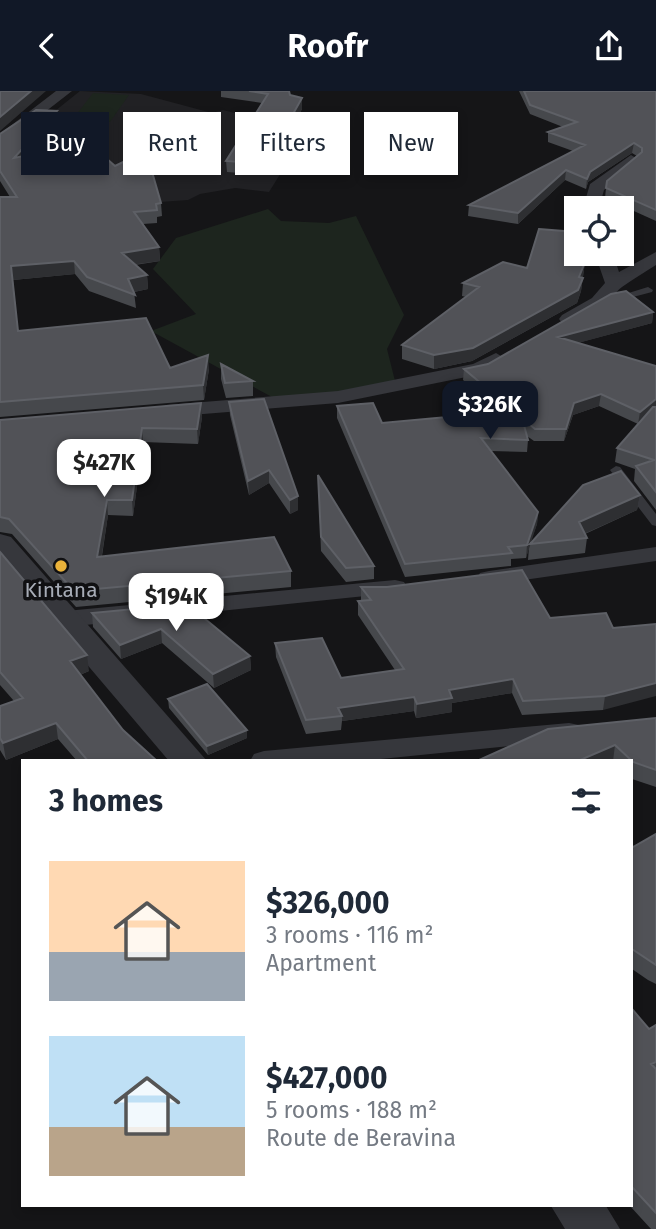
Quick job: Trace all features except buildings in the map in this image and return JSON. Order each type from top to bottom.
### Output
[{"type":"street","points":[[0,142],[65,91]]},
{"type":"street","points":[[594,196],[596,188],[631,160]]},
{"type":"street","points":[[551,329],[598,302],[614,284],[656,257]]},
{"type":"street","points":[[608,266],[614,284]]},
{"type":"street","points":[[142,414],[338,397],[479,369],[515,349]]},
{"type":"street","points":[[0,543],[187,759]]},
{"type":"street","points":[[465,580],[656,554]]},
{"type":"street","points":[[66,619],[425,584]]},
{"type":"street","points":[[285,759],[597,729]]},
{"type":"street","points":[[577,1207],[596,1229]]},
{"type":"lane","points":[[598,302],[648,290]]},
{"type":"lane","points":[[615,470],[656,522]]},
{"type":"shaded area","points":[[80,91],[141,94],[208,112],[123,112],[123,175],[221,175],[221,112],[216,112],[223,110],[235,113],[235,175],[280,175],[269,192],[235,188],[200,194],[188,200],[160,202],[79,175],[109,175],[109,112],[54,112]]},
{"type":"shaded area","points":[[93,93],[129,95],[110,122],[109,112],[78,112]]},
{"type":"shaded area","points":[[268,209],[281,221],[329,223],[356,216],[404,315],[387,349],[396,385],[281,402],[151,331],[196,314],[153,269],[176,238]]},
{"type":"place","name":"Kintana","points":[[61,566]]}]
